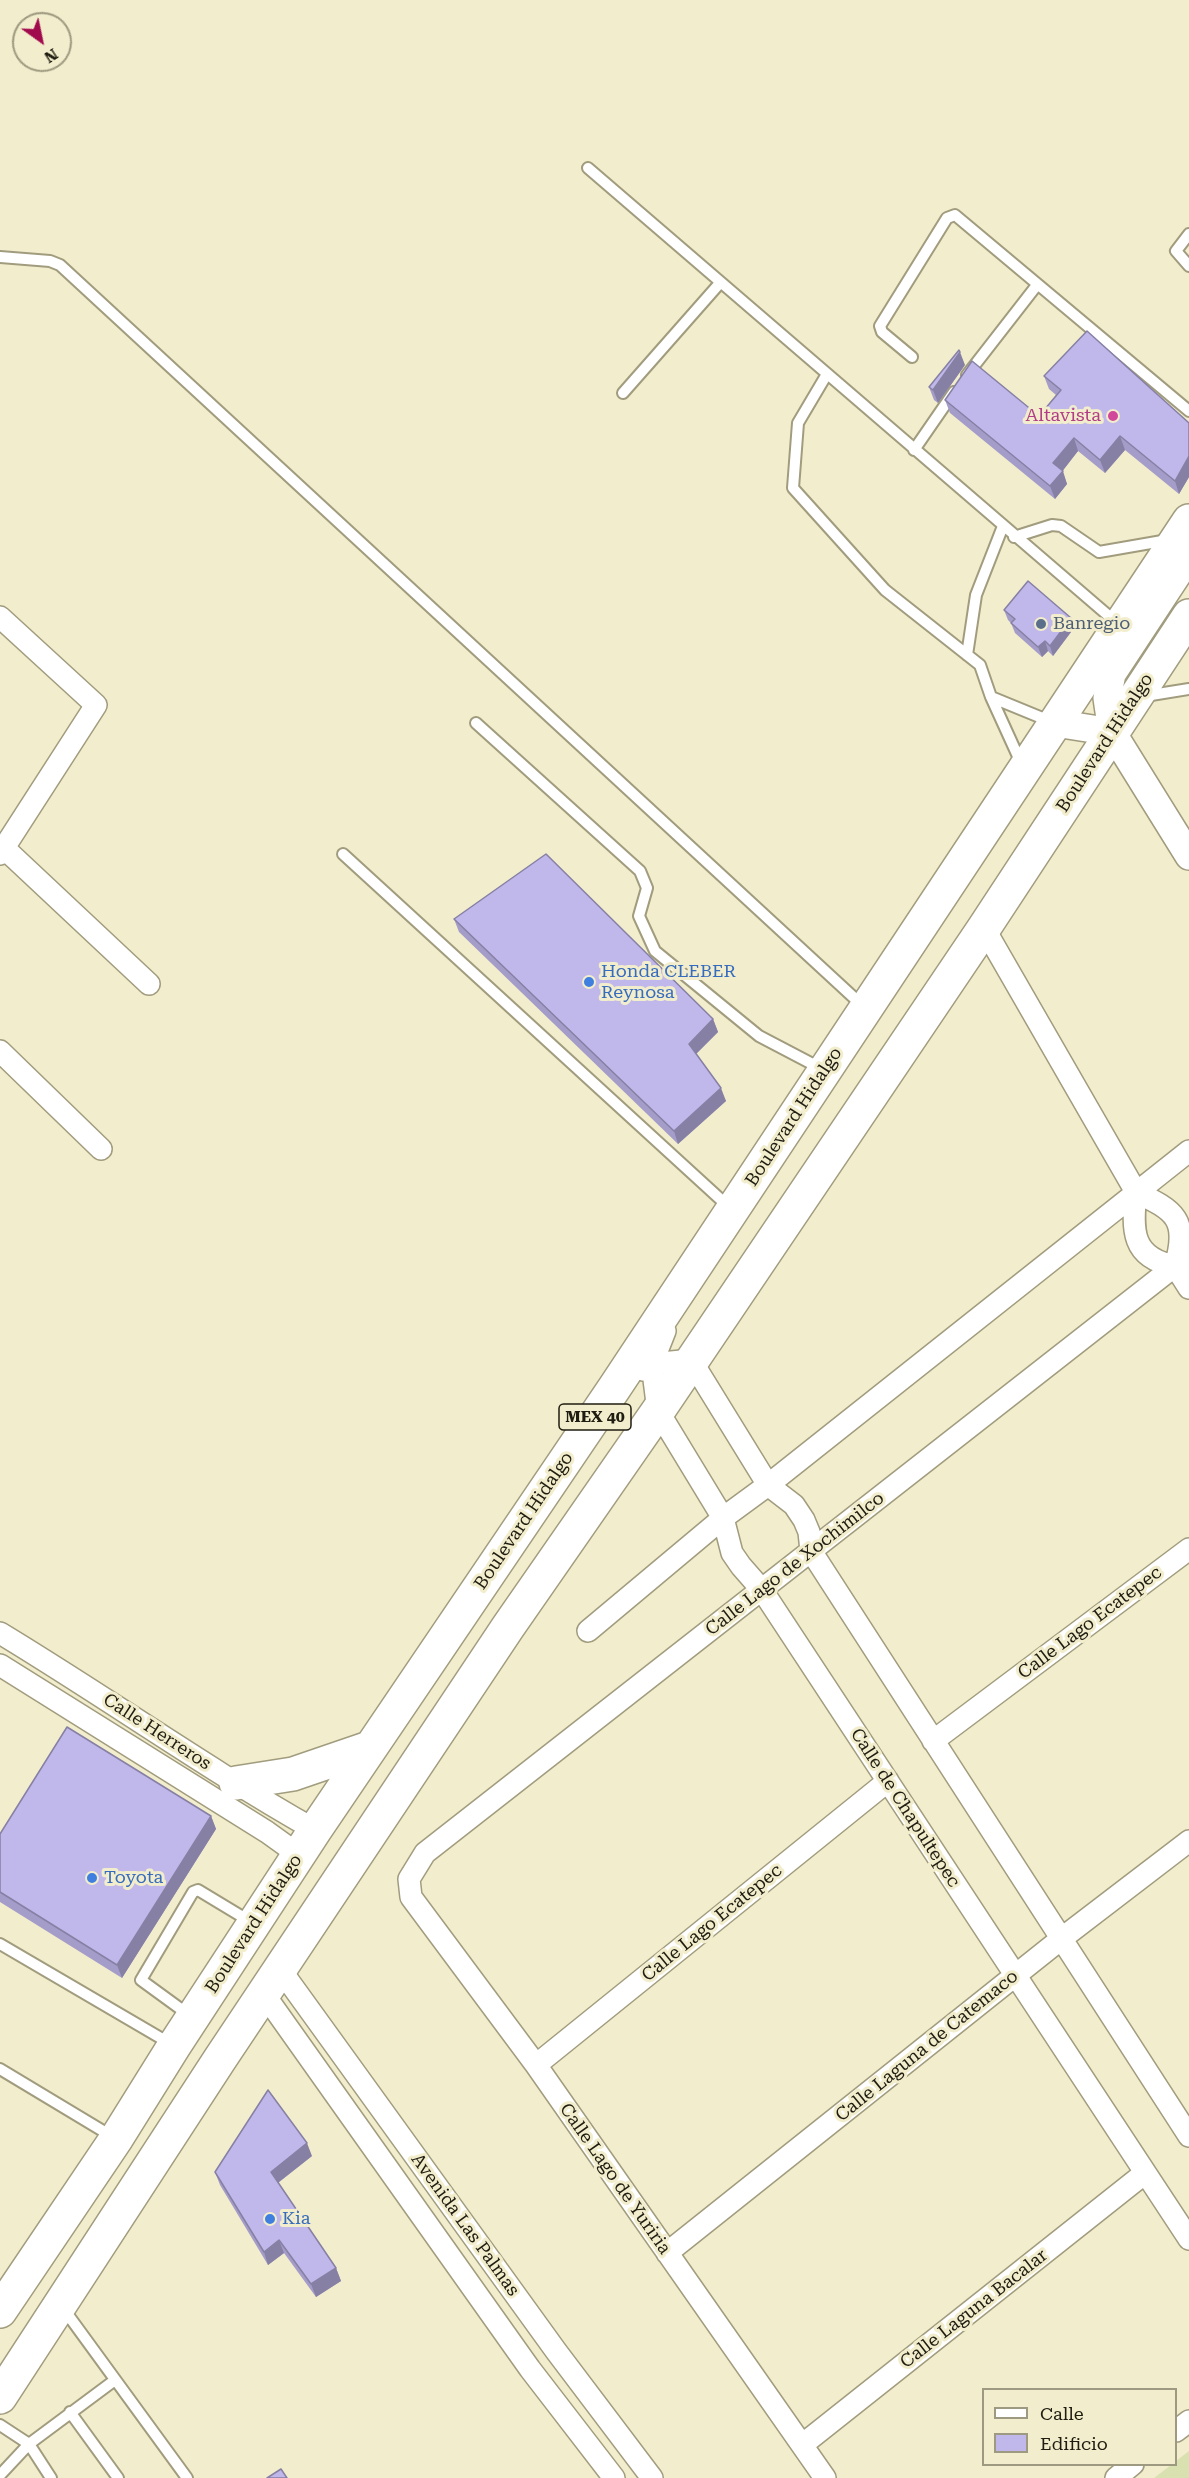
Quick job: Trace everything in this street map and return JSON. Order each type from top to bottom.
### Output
[{"type":"main road","name":"Boulevard Hidalgo","points":[[0,2312],[116,2139],[174,2046],[369,1748],[615,1387],[1120,626],[1185,539]]},
{"type":"main road","name":"Boulevard Hidalgo","points":[[0,2397],[508,1628],[658,1411],[984,928],[1187,620]]},
{"type":"main road","points":[[684,1283],[677,1340],[698,1350]]},
{"type":"main road","points":[[615,1387],[643,1389],[658,1411]]},
{"type":"main road","points":[[236,1784],[293,1774],[369,1748]]},
{"type":"street","points":[[1185,539],[1112,674],[1107,698],[1112,732],[1188,850]]},
{"type":"street","points":[[0,617],[96,705],[2,851],[149,984]]},
{"type":"street","points":[[1055,723],[1112,732]]},
{"type":"street","points":[[984,928],[1136,1192],[1167,1207],[1177,1218],[1182,1228],[1184,1245],[1182,1261],[1189,1288]]},
{"type":"street","points":[[0,1051],[101,1149]]},
{"type":"street","points":[[588,1631],[723,1518],[768,1485],[1189,1151]]},
{"type":"street","points":[[1136,1192],[1133,1223],[1137,1241],[1146,1256],[1158,1263],[1182,1261]]},
{"type":"street","name":"Calle Lago de Xochimilco","points":[[409,1879],[425,1852],[1182,1261]]},
{"type":"street","name":"Calle de Chapultepec","points":[[684,1283],[652,1364],[658,1411],[723,1518],[732,1553],[762,1590],[1189,2239]]},
{"type":"street","points":[[615,1387],[652,1364],[698,1350],[768,1485],[794,1505],[804,1520],[809,1532],[811,1551],[1189,2136]]},
{"type":"street","name":"Calle Lago Ecatepec","points":[[933,1742],[1189,1549]]},
{"type":"street","name":"Calle Herreros","points":[[0,1633],[78,1680],[236,1784],[307,1842]]},
{"type":"street","name":"Calle Herreros","points":[[0,1665],[267,1832],[307,1842]]},
{"type":"street","name":"Calle Lago Ecatepec","points":[[536,2066],[888,1781]]},
{"type":"street","name":"Calle Laguna de Catemaco","points":[[668,2253],[1014,1976],[1189,1841]]},
{"type":"street","name":"Calle Lago de Yuriria","points":[[409,1879],[411,1897],[536,2066],[825,2478]]},
{"type":"street","name":"Avenida Las Palmas","points":[[272,1982],[331,2039],[556,2351],[652,2478]]},
{"type":"street","name":"Avenida Las Palmas","points":[[272,1982],[308,2056],[530,2369],[614,2478]]},
{"type":"street","points":[[308,2056],[331,2039]]},
{"type":"street","name":"Calle Laguna Bacalar","points":[[802,2445],[1145,2173]]},
{"type":"street","points":[[530,2369],[556,2351]]},
{"type":"street","points":[[1177,2431],[1189,2421]]},
{"type":"street","points":[[1116,2478],[1131,2466]]},
{"type":"lane","points":[[588,168],[1120,626]]},
{"type":"lane","points":[[912,357],[882,332],[879,326],[951,215],[955,215],[1189,411]]},
{"type":"lane","points":[[1189,234],[1176,251],[1189,266]]},
{"type":"lane","points":[[0,257],[50,261],[60,265],[866,1009]]},
{"type":"lane","points":[[622,393],[720,283]]},
{"type":"lane","points":[[914,450],[978,360],[1037,285]]},
{"type":"lane","points":[[827,374],[798,423],[793,488],[885,590],[980,665],[991,698],[1024,770]]},
{"type":"lane","points":[[1014,537],[1052,525],[1061,526],[1099,552],[1185,539]]},
{"type":"lane","points":[[967,655],[976,595],[1003,526]]},
{"type":"lane","points":[[1135,698],[1189,689]]},
{"type":"lane","points":[[991,698],[1055,723]]},
{"type":"lane","points":[[476,723],[640,872],[648,888],[639,916],[655,951],[759,1036],[825,1070]]},
{"type":"lane","points":[[343,854],[733,1210]]},
{"type":"lane","points":[[193,2018],[141,1980],[193,1892],[198,1890],[254,1923]]},
{"type":"lane","points":[[0,1944],[174,2046]]},
{"type":"lane","points":[[0,2069],[116,2139]]},
{"type":"lane","points":[[61,2306],[187,2478]]},
{"type":"lane","points":[[0,2475],[29,2444],[115,2380]]},
{"type":"lane","points":[[70,2412],[118,2478]]},
{"type":"lane","points":[[0,2425],[29,2444],[51,2478]]},
{"type":"green space","points":[[1189,2451],[1189,2478],[1154,2478],[1170,2466],[1177,2466],[1177,2460]]},
{"type":"building","name":"Altavista","points":[[1087,331],[1189,423],[1189,456],[1175,481],[1120,436],[1100,460],[1074,438],[1053,463],[1063,471],[1050,486],[945,400],[972,361],[1039,416],[1061,390],[1044,376]]},
{"type":"building","points":[[959,350],[960,352],[933,390],[929,387]]},
{"type":"building","name":"Banregio","points":[[1028,581],[1071,618],[1050,646],[1045,641],[1038,647],[1011,623],[1015,619],[1004,610]]},
{"type":"building","name":"Honda CLEBER Reynosa","points":[[546,854],[713,1019],[689,1044],[721,1088],[674,1131],[454,919]]},
{"type":"building","name":"Toyota","points":[[67,1727],[211,1816],[117,1965],[0,1892],[0,1834]]},
{"type":"building","name":"Kia","points":[[268,2090],[307,2143],[271,2172],[336,2268],[311,2284],[279,2240],[264,2252],[215,2172]]},
{"type":"building","points":[[281,2469],[287,2478],[267,2478]]},
{"type":"place","name":"Altavista","points":[[1113,416]]},
{"type":"place","name":"Banregio","points":[[1041,624]]},
{"type":"place","name":"Honda CLEBER Reynosa","points":[[589,982]]},
{"type":"place","name":"Toyota","points":[[92,1878]]},
{"type":"place","name":"Kia","points":[[270,2219]]}]
